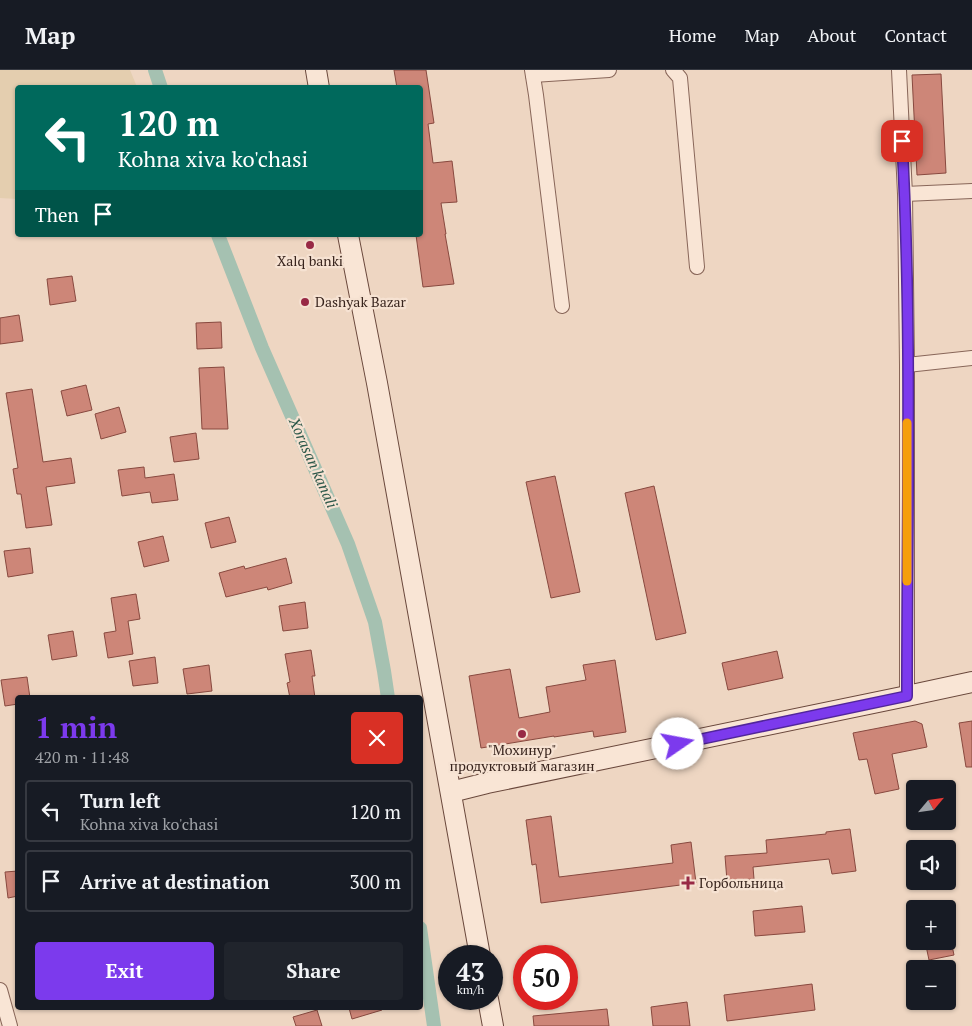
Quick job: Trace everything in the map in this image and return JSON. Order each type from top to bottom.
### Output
[{"type":"main road","points":[[316,70],[318,85]]},
{"type":"main road","points":[[348,237],[377,383],[478,945]]},
{"type":"main road","points":[[451,792],[972,682]]},
{"type":"main road","points":[[490,1010],[493,1026]]},
{"type":"street","points":[[562,306],[532,72],[609,70]]},
{"type":"street","points":[[673,70],[680,78],[697,267]]},
{"type":"street","points":[[899,70],[905,194],[908,365],[907,696]]},
{"type":"street","points":[[905,194],[972,191]]},
{"type":"street","points":[[908,365],[972,358]]},
{"type":"street","points":[[0,990],[10,1026]]},
{"type":"shaded area","points":[[0,70],[130,70],[136,85],[15,85],[15,199],[0,198]]},
{"type":"building","points":[[394,70],[426,70],[434,123],[428,124],[433,163],[452,161],[457,202],[441,203],[454,284],[423,287],[416,237],[423,237],[423,85],[396,85]]},
{"type":"building","points":[[941,74],[946,173],[917,175],[912,75]]},
{"type":"building","points":[[72,276],[76,301],[50,305],[47,279]]},
{"type":"building","points":[[19,315],[23,341],[0,344],[0,318]]},
{"type":"building","points":[[221,322],[222,348],[197,349],[196,323]]},
{"type":"building","points":[[224,367],[228,429],[202,429],[199,368]]},
{"type":"building","points":[[86,385],[92,410],[67,416],[61,391]]},
{"type":"building","points":[[32,389],[43,462],[71,458],[75,483],[46,487],[52,525],[26,528],[21,494],[17,494],[13,469],[18,468],[6,393]]},
{"type":"building","points":[[119,407],[126,432],[101,439],[95,414]]},
{"type":"building","points":[[196,433],[199,459],[174,462],[170,437]]},
{"type":"building","points":[[144,467],[145,478],[174,474],[178,500],[152,503],[150,492],[122,496],[118,470]]},
{"type":"building","points":[[555,476],[580,592],[551,598],[526,482]]},
{"type":"building","points":[[654,486],[686,633],[656,640],[625,493]]},
{"type":"building","points":[[229,517],[236,542],[211,548],[205,523]]},
{"type":"building","points":[[163,536],[169,561],[144,567],[138,542]]},
{"type":"building","points":[[30,548],[33,573],[8,577],[4,551]]},
{"type":"building","points":[[286,558],[292,583],[268,590],[267,587],[226,597],[219,573],[244,566],[245,569]]},
{"type":"building","points":[[136,594],[140,619],[128,621],[133,654],[108,658],[104,633],[116,631],[111,598]]},
{"type":"building","points":[[305,602],[308,628],[283,631],[279,606]]},
{"type":"building","points":[[73,631],[77,656],[52,660],[48,635]]},
{"type":"building","points":[[311,650],[315,676],[312,676],[315,695],[289,695],[287,683],[290,682],[285,654]]},
{"type":"building","points":[[777,651],[783,678],[728,690],[722,663]]},
{"type":"building","points":[[155,657],[158,683],[133,686],[129,661]]},
{"type":"building","points":[[615,660],[626,732],[594,737],[593,731],[481,748],[469,676],[510,669],[519,718],[550,712],[546,687],[586,680],[583,665]]},
{"type":"building","points":[[209,665],[212,691],[187,694],[183,669]]},
{"type":"building","points":[[27,677],[30,695],[15,695],[15,704],[5,706],[1,680]]},
{"type":"building","points":[[915,721],[922,724],[927,747],[892,754],[899,789],[875,794],[867,759],[859,760],[853,733]]},
{"type":"building","points":[[972,721],[972,767],[966,767],[959,723]]},
{"type":"building","points":[[551,816],[559,877],[673,863],[671,845],[691,842],[696,883],[541,903],[536,864],[532,865],[526,820]]},
{"type":"building","points":[[850,829],[856,871],[832,874],[829,859],[753,867],[754,879],[727,881],[725,856],[767,853],[766,840],[826,834],[826,832]]},
{"type":"building","points":[[15,871],[15,897],[8,898],[5,872]]},
{"type":"building","points":[[802,906],[805,932],[755,936],[753,911]]},
{"type":"building","points":[[927,950],[953,950],[954,955],[929,960]]},
{"type":"building","points":[[812,984],[815,1010],[727,1021],[724,995]]},
{"type":"building","points":[[687,1002],[690,1026],[653,1026],[651,1007]]},
{"type":"building","points":[[607,1009],[609,1026],[534,1026],[533,1016]]},
{"type":"building","points":[[317,1010],[322,1026],[296,1026],[293,1017]]},
{"type":"building","points":[[350,1010],[382,1010],[352,1019]]},
{"type":"waterway","name":"Xorasan kanali","points":[[155,70],[160,85]]},
{"type":"waterway","name":"Xorasan kanali","points":[[219,237],[262,348],[348,544],[375,622],[388,695]]},
{"type":"waterway","name":"Xorasan kanali","points":[[423,949],[434,1026]]},
{"type":"slow traffic","points":[[907,423],[907,581]]},
{"type":"place","name":"Xalq banki","points":[[310,245]]},
{"type":"place","name":"Dashyak Bazar","points":[[305,302]]},
{"type":"place","name":"\"Мохинур\" продуктовый магазин","points":[[522,734]]},
{"type":"place","name":"Горбольница","points":[[688,883]]},
{"type":"route","points":[[678,744],[907,696],[908,365],[905,194],[902,141]]}]
